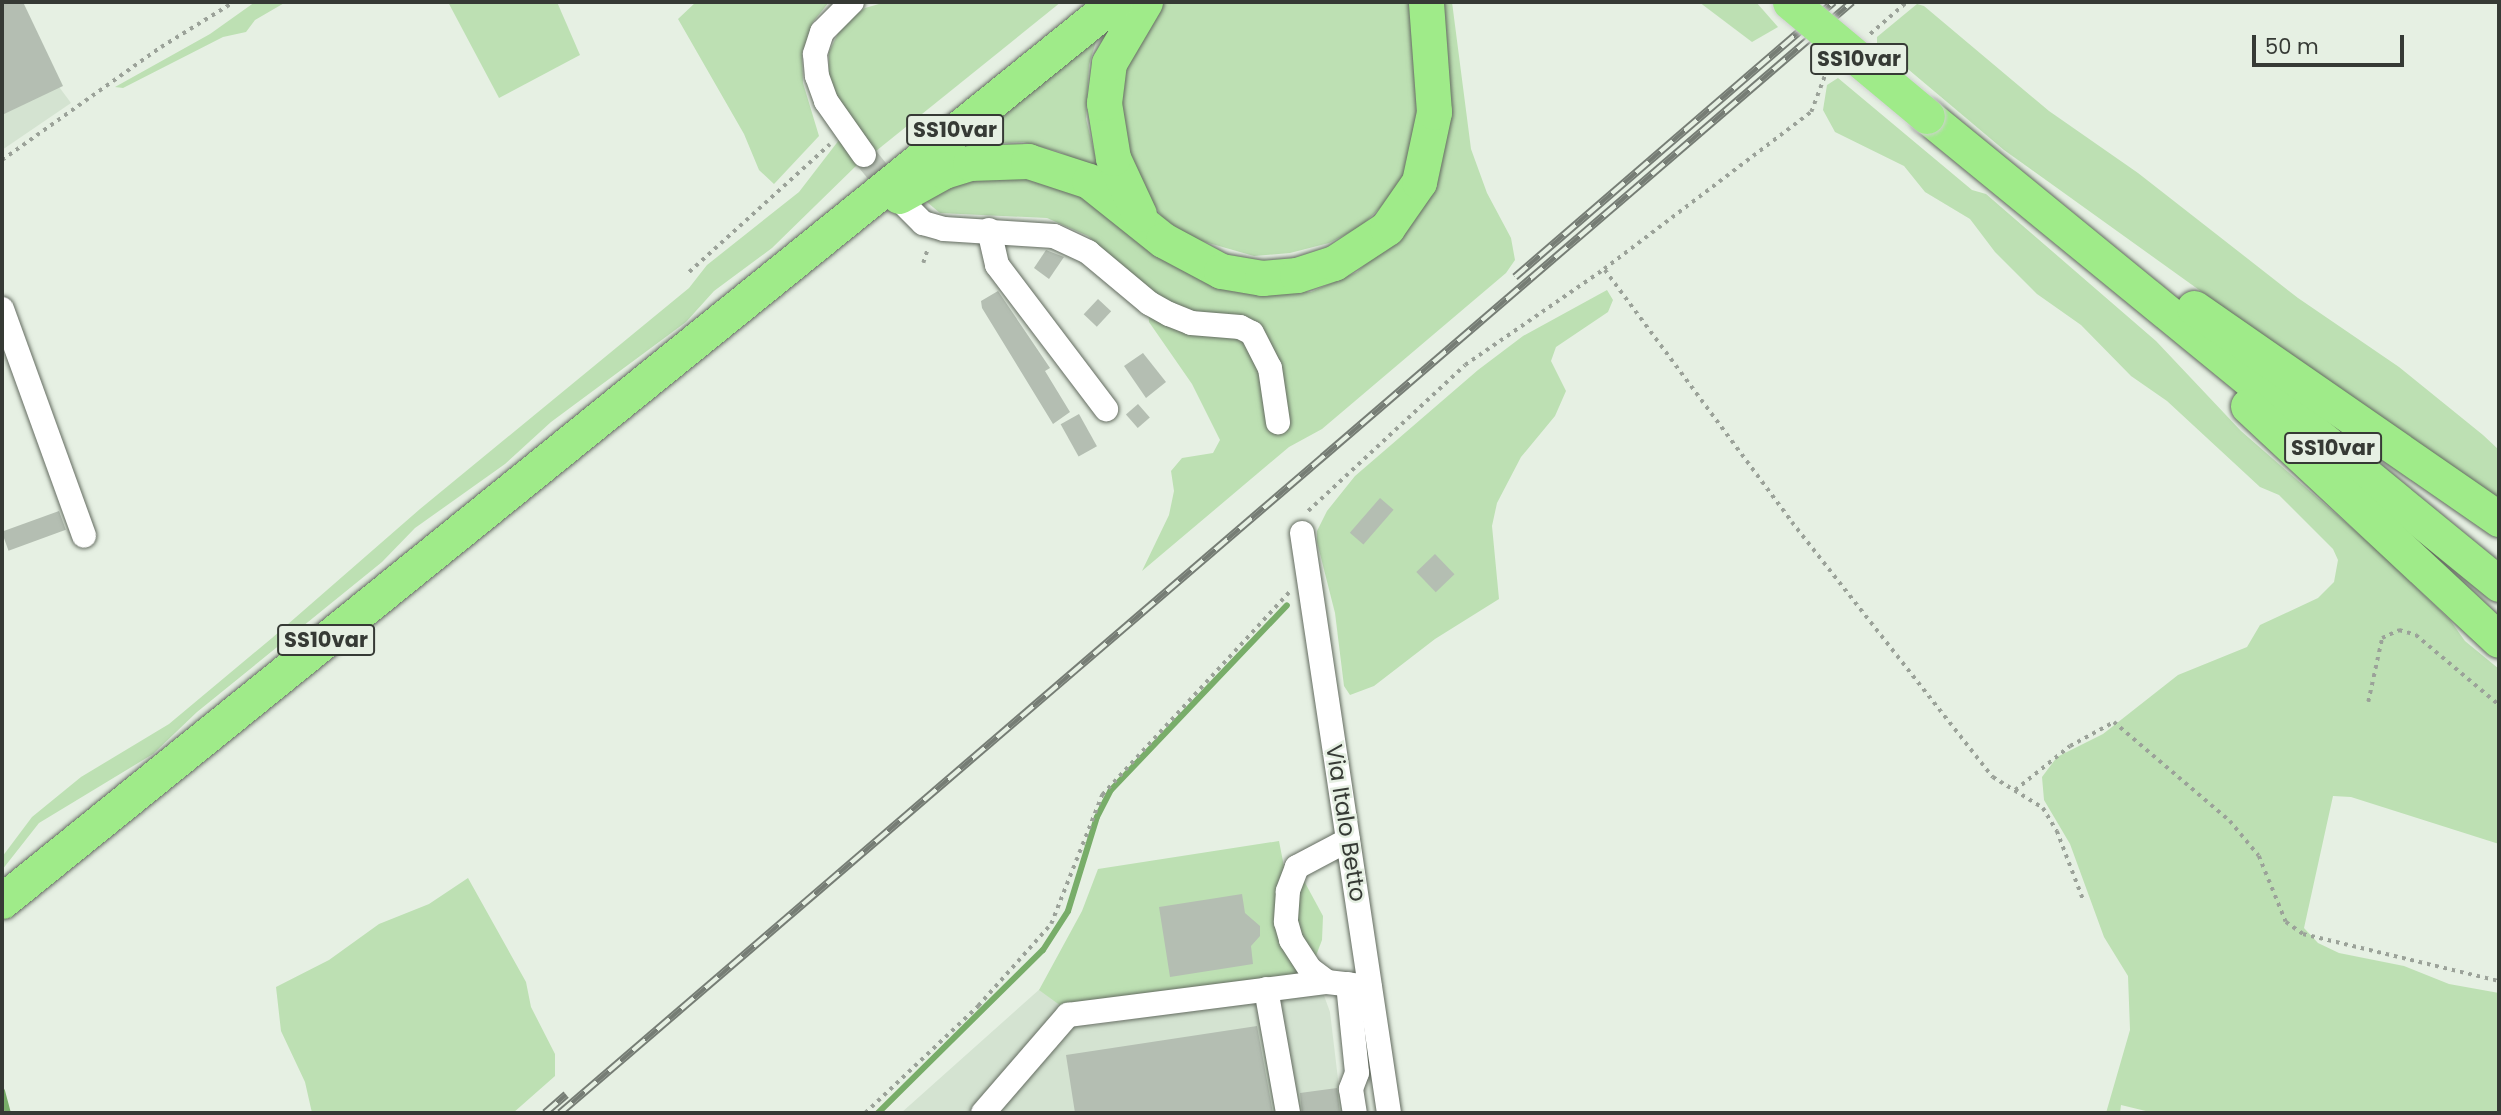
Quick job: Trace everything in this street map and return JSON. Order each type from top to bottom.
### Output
[{"type":"highway","name":"SS10var","points":[[2,901],[828,234],[1088,15],[1115,2]]},
{"type":"highway","points":[[1144,223],[1113,158],[1104,103],[1109,63],[1145,2]]},
{"type":"highway","points":[[828,234],[860,228],[910,189],[944,171],[1002,160],[1056,168],[1089,181],[1191,259],[1221,271],[1262,278],[1297,275],[1334,263],[1374,240],[1400,213],[1427,156],[1434,113],[1426,2]]},
{"type":"highway","name":"SS10var","points":[[1790,2],[2499,584]]},
{"type":"highway","points":[[2499,519],[2194,308],[2167,312],[2183,345],[2499,640]]},
{"type":"street","points":[[852,2],[822,32],[816,54],[826,101],[864,155]]},
{"type":"street","points":[[902,202],[923,223],[944,229],[1054,236],[1088,252],[1139,296],[1169,314],[1191,323],[1240,327],[1252,333],[1270,368],[1278,422]]},
{"type":"street","points":[[989,230],[997,265],[1106,409]]},
{"type":"street","points":[[2,309],[84,536]]},
{"type":"street","name":"Via Italo Betto","points":[[1302,533],[1348,840],[1349,984],[1390,1113]]},
{"type":"street","points":[[1348,840],[1297,867],[1288,891],[1286,922],[1291,940],[1310,970],[1349,984]]},
{"type":"street","points":[[984,1113],[1068,1015],[1266,989],[1349,984]]},
{"type":"street","points":[[1349,984],[1357,1073],[1351,1089],[1355,1113]]},
{"type":"street","points":[[1266,989],[1288,1113]]},
{"type":"path","points":[[2,160],[161,47],[234,2]]},
{"type":"path","points":[[1860,42],[1907,2]]},
{"type":"path","points":[[1302,533],[1307,513],[1465,365],[1604,269],[1811,112],[1823,72],[1831,64]]},
{"type":"path","points":[[689,272],[844,130]]},
{"type":"path","points":[[1604,269],[1792,523],[1993,777],[2007,789],[2015,790],[2043,808],[2057,831],[2082,899]]},
{"type":"path","points":[[865,1113],[978,1006],[1051,924],[1102,795],[1287,593],[1309,582]]},
{"type":"path","points":[[2368,702],[2382,638],[2399,630],[2416,635],[2499,705]]},
{"type":"path","points":[[2015,790],[2070,747],[2114,722],[2230,821],[2259,856],[2286,922],[2302,934],[2499,981]]},
{"type":"shaded area","points":[[2,10],[71,103],[2,150]]},
{"type":"shaded area","points":[[1041,988],[1091,1026],[1322,990],[1330,1012],[1342,1113],[901,1113]]},
{"type":"green space","points":[[255,2],[286,2],[255,20],[246,32],[223,37],[123,88],[115,87],[210,34]]},
{"type":"green space","points":[[448,2],[557,2],[580,55],[499,98]]},
{"type":"green space","points":[[696,2],[829,2],[813,22],[802,53],[803,83],[819,136],[774,184],[759,170],[744,134],[678,19]]},
{"type":"green space","points":[[886,2],[1061,2],[876,151],[839,100],[829,79],[829,52],[843,23],[865,8]]},
{"type":"green space","points":[[1155,2],[1411,2],[1419,101],[1405,177],[1384,204],[1360,227],[1329,243],[1290,253],[1254,256],[1191,238],[1162,217],[1126,161],[1117,73]]},
{"type":"green space","points":[[1443,2],[1452,2],[1471,149],[1487,193],[1511,238],[1515,260],[1506,273],[1322,429],[1289,447],[1142,571],[1169,515],[1174,491],[1171,471],[1182,458],[1213,453],[1220,440],[1192,384],[1149,322],[1147,290],[1088,236],[1047,218],[940,213],[921,197],[982,171],[1046,179],[1083,190],[1230,287],[1311,292],[1357,272],[1409,223]]},
{"type":"green space","points":[[1699,2],[1756,2],[1778,27],[1752,42]]},
{"type":"green space","points":[[1917,4],[1924,6],[2049,111],[2138,173],[2298,298],[2399,367],[2483,435],[2499,450],[2499,505],[2004,150],[1877,43],[1877,37]]},
{"type":"green space","points":[[1099,31],[1089,65],[1086,119],[1099,171],[1060,152],[1023,142],[971,145],[970,140]]},
{"type":"green space","points":[[1838,78],[1972,190],[1986,194],[2156,341],[2241,431],[2375,548],[2450,620],[2465,641],[2499,669],[2499,844],[2351,797],[2333,796],[2304,928],[2318,943],[2339,953],[2404,966],[2449,984],[2499,993],[2499,1113],[2154,1113],[2121,1105],[2120,1113],[2106,1113],[2130,1030],[2128,976],[2104,937],[2070,844],[2044,800],[2042,777],[2057,757],[2103,734],[2178,675],[2247,647],[2260,625],[2318,598],[2334,582],[2338,560],[2333,549],[2279,495],[2260,487],[2167,401],[2131,376],[2081,325],[2037,294],[1995,252],[1970,219],[1925,192],[1904,166],[1835,132],[1823,110],[1827,85]]},
{"type":"green space","points":[[839,140],[859,163],[772,248],[714,291],[686,322],[551,422],[505,464],[415,528],[382,562],[197,712],[153,754],[39,823],[2,870],[2,857],[32,817],[81,777],[169,724],[272,638],[420,509],[689,288],[707,265],[799,192]]},
{"type":"green space","points":[[1607,290],[1613,300],[1608,312],[1556,347],[1551,361],[1566,391],[1555,416],[1521,457],[1497,503],[1492,526],[1499,599],[1435,639],[1374,686],[1350,695],[1344,686],[1335,613],[1317,542],[1317,531],[1327,511],[1355,476],[1478,370],[1523,336]]},
{"type":"green space","points":[[1279,841],[1305,974],[1068,1011],[1039,990],[1082,911],[1098,869]]},
{"type":"green space","points":[[468,878],[526,982],[531,1007],[555,1054],[555,1076],[513,1113],[312,1113],[305,1082],[281,1031],[276,987],[329,960],[379,924],[429,904]]},
{"type":"green space","points":[[1303,879],[1323,916],[1322,940],[1314,961],[1307,953],[1294,907]]},
{"type":"building","points":[[2,2],[23,2],[63,86],[2,115]]},
{"type":"building","points":[[1046,250],[1064,257],[1049,279],[1034,268]]},
{"type":"building","points":[[998,291],[1050,368],[1045,371],[1070,412],[1053,424],[982,308],[981,301]]},
{"type":"building","points":[[1098,299],[1111,311],[1097,327],[1084,314]]},
{"type":"building","points":[[1143,353],[1166,382],[1146,398],[1124,366]]},
{"type":"building","points":[[1138,404],[1150,418],[1138,428],[1126,414]]},
{"type":"building","points":[[1079,414],[1097,446],[1079,457],[1061,424]]},
{"type":"building","points":[[1380,498],[1394,510],[1363,545],[1350,533]]},
{"type":"building","points":[[59,511],[66,530],[9,551],[2,532]]},
{"type":"building","points":[[1435,554],[1454,574],[1436,592],[1416,572]]},
{"type":"building","points":[[1242,894],[1245,913],[1260,926],[1260,936],[1251,946],[1253,964],[1170,977],[1159,907]]},
{"type":"building","points":[[1257,1026],[1273,1113],[1075,1113],[1066,1055]]},
{"type":"building","points":[[1337,1088],[1340,1113],[1302,1113],[1300,1093]]},
{"type":"waterway","points":[[878,1113],[1043,950],[1068,911],[1097,817],[1111,790],[1287,605]]},
{"type":"waterway","points":[[2,1091],[8,1113]]},
{"type":"tunnel","points":[[864,155],[899,198]]},
{"type":"railway","points":[[1515,277],[1834,2]]},
{"type":"railway","points":[[560,1113],[1852,2]]},
{"type":"railway","points":[[545,1113],[566,1095]]}]
